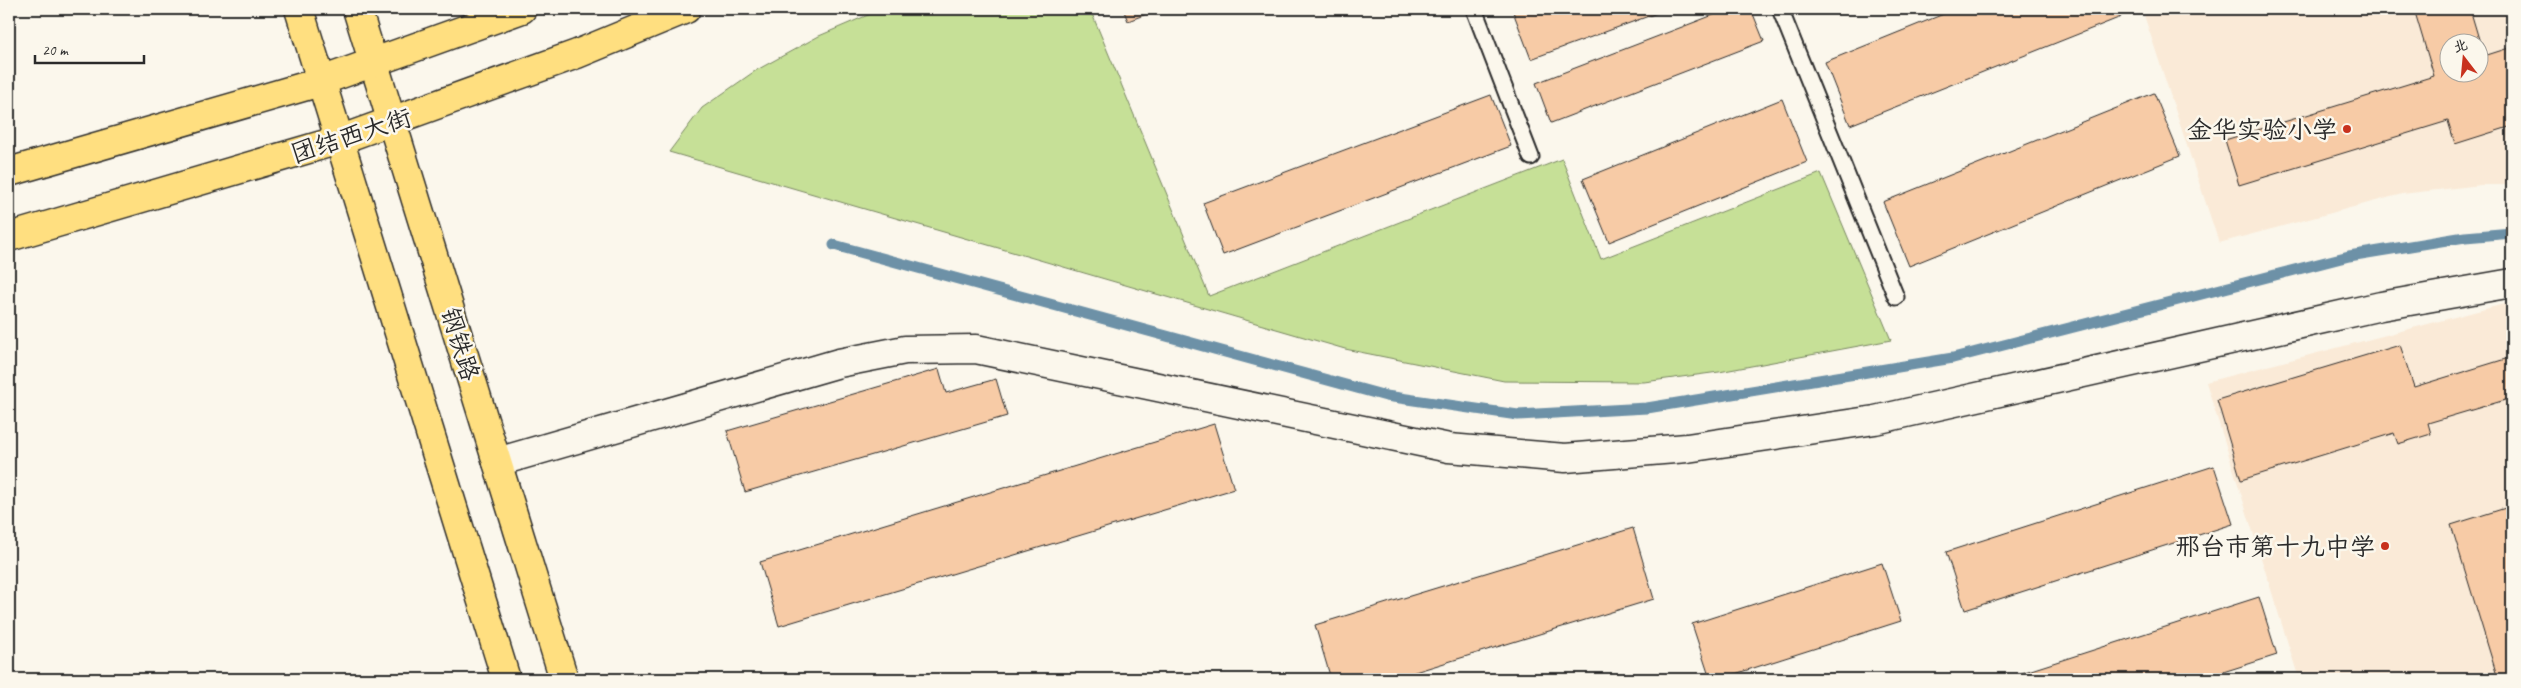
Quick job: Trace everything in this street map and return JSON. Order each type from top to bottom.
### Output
[{"type":"main road","points":[[299,9],[506,679]]},
{"type":"main road","name":"钢铁路","points":[[357,9],[564,679]]},
{"type":"main road","points":[[9,172],[321,81],[522,9]]},
{"type":"main road","name":"团结西大街","points":[[9,237],[339,140],[577,54],[686,9]]},
{"type":"street","points":[[497,462],[839,364],[905,350],[976,349],[1449,448],[1565,458],[1669,449],[1875,420],[2381,306],[2512,283]]},
{"type":"lane","points":[[1474,9],[1531,157]]},
{"type":"lane","points":[[1780,9],[1896,297]]},
{"type":"shaded area","name":"金华实验小学","points":[[2142,9],[2512,9],[2512,185],[2481,185],[2402,194],[2219,243]]},
{"type":"shaded area","name":"邢台市第十九中学","points":[[2512,302],[2512,679],[2299,679],[2206,382]]},
{"type":"green space","points":[[882,9],[1090,9],[1209,296],[1562,159],[1601,259],[1821,173],[1891,340],[1719,372],[1644,382],[1504,381],[1345,349],[669,152],[702,108],[755,71],[819,36]]},
{"type":"building","points":[[1123,9],[1160,9],[1128,21]]},
{"type":"building","points":[[1512,9],[1668,9],[1531,59]]},
{"type":"building","points":[[1729,9],[1751,9],[1764,41],[1551,123],[1536,83]]},
{"type":"building","points":[[1956,9],[2118,9],[2121,17],[1850,125],[1825,62]]},
{"type":"building","points":[[2414,9],[2470,9],[2477,32],[2438,32],[2438,82],[2488,82],[2488,55],[2512,47],[2512,126],[2455,144],[2448,121],[2239,185],[2225,140],[2434,76]]},
{"type":"building","points":[[2154,93],[2180,156],[1909,266],[1883,202]]},
{"type":"building","points":[[1491,95],[1511,146],[1223,255],[1203,203]]},
{"type":"building","points":[[1782,99],[1807,162],[1609,242],[1583,179]]},
{"type":"building","points":[[2400,345],[2414,387],[2512,357],[2512,398],[2428,423],[2431,434],[2398,444],[2394,433],[2241,480],[2217,400]]},
{"type":"building","points":[[939,369],[946,393],[996,379],[1007,416],[745,492],[727,431]]},
{"type":"building","points":[[1214,424],[1234,489],[779,626],[760,562]]},
{"type":"building","points":[[2214,466],[2233,524],[1965,610],[1946,552]]},
{"type":"building","points":[[2512,506],[2512,679],[2498,679],[2451,525]]},
{"type":"building","points":[[1633,528],[1654,599],[1392,679],[1331,679],[1315,625]]},
{"type":"building","points":[[1882,563],[1901,621],[1719,679],[1710,679],[1692,624]]},
{"type":"building","points":[[2259,597],[2277,655],[2201,679],[2003,679]]},
{"type":"waterway","points":[[834,245],[1386,396],[1518,415],[1647,408],[1953,358],[2349,256],[2465,237],[2512,233]]},
{"type":"place","name":"金华实验小学","points":[[2347,129]]},
{"type":"place","name":"邢台市第十九中学","points":[[2385,546]]}]
